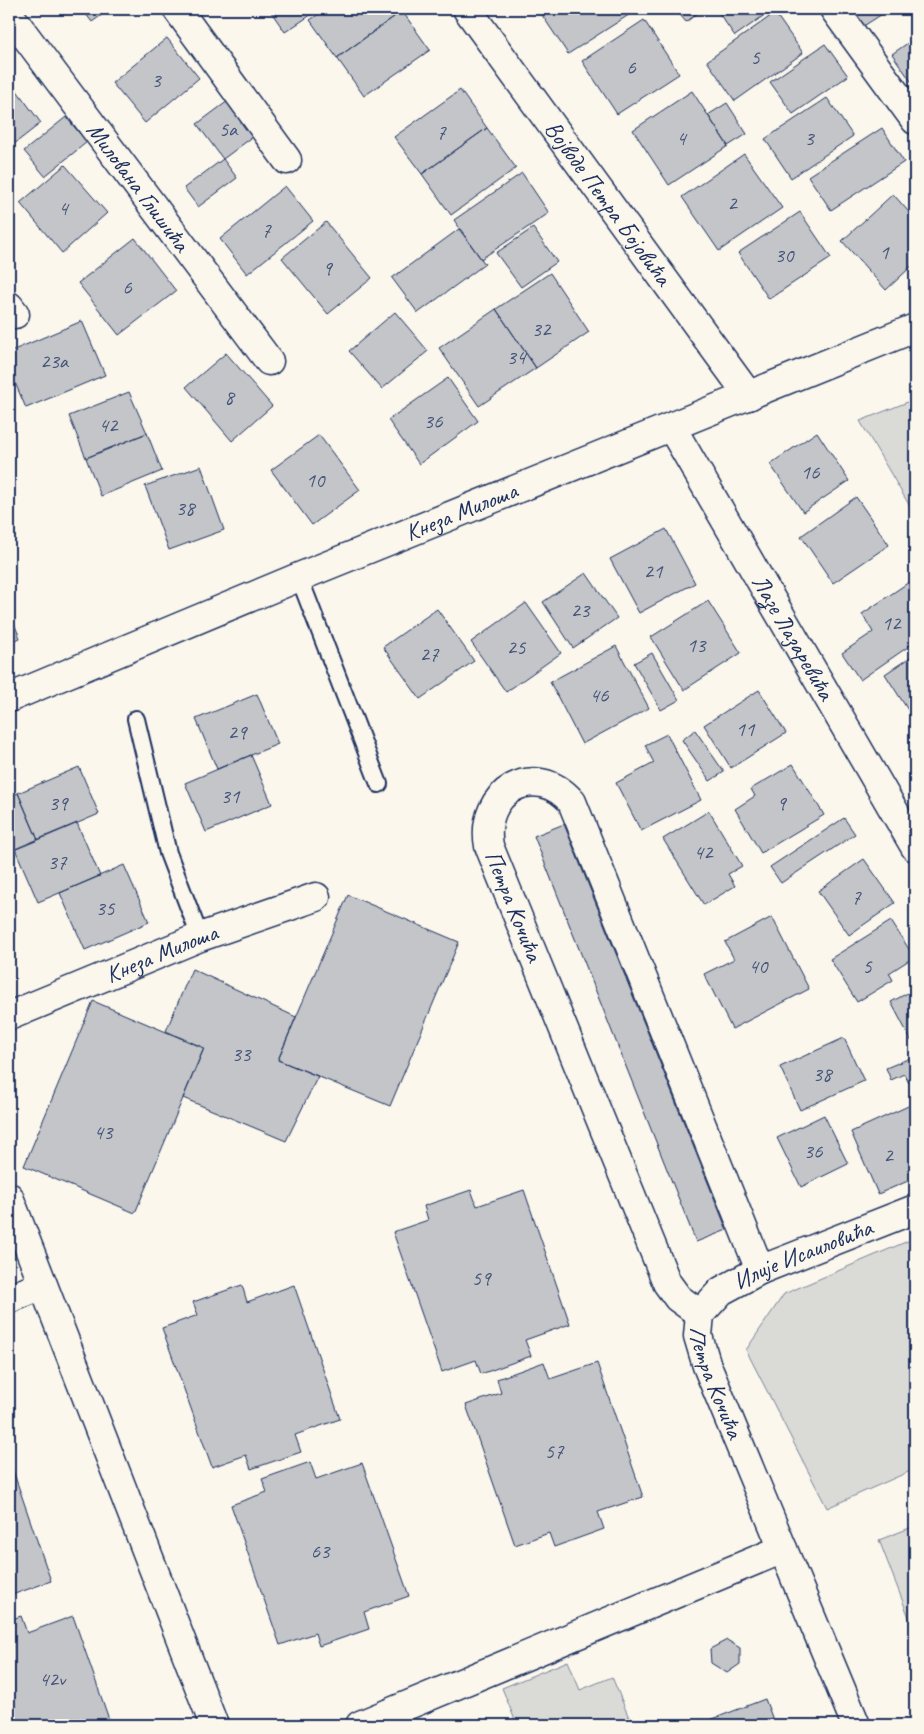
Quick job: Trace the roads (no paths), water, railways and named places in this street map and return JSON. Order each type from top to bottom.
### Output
[{"type":"street","points":[[176,9],[287,160]]},
{"type":"street","name":"Војводе Петра Бојовића","points":[[467,9],[749,396]]},
{"type":"street","points":[[834,9],[915,120]]},
{"type":"street","name":"Милована Глишића","points":[[9,14],[269,361]]},
{"type":"street","name":"Кнеза Милоша","points":[[9,698],[915,328]]},
{"type":"street","name":"Лазе Лазаревића","points":[[672,428],[915,847]]},
{"type":"street","name":"Петра Кочића","points":[[760,1270],[572,802],[564,793],[541,783],[515,786],[504,793],[494,804],[488,818],[486,832],[488,846],[667,1283],[678,1298],[700,1314],[698,1336],[707,1366],[856,1725]]},
{"type":"street","name":"Кнеза Милоша","points":[[9,1016],[200,938],[316,897]]},
{"type":"street","points":[[9,1197],[214,1725]]},
{"type":"street","name":"Илије Исаиловића","points":[[700,1314],[721,1291],[760,1270],[915,1209]]},
{"type":"street","points":[[9,1299],[42,1285]]},
{"type":"street","points":[[360,1725],[783,1549]]},
{"type":"lane","points":[[299,578],[379,784]]},
{"type":"lane","points":[[136,719],[168,853],[200,938]]}]
